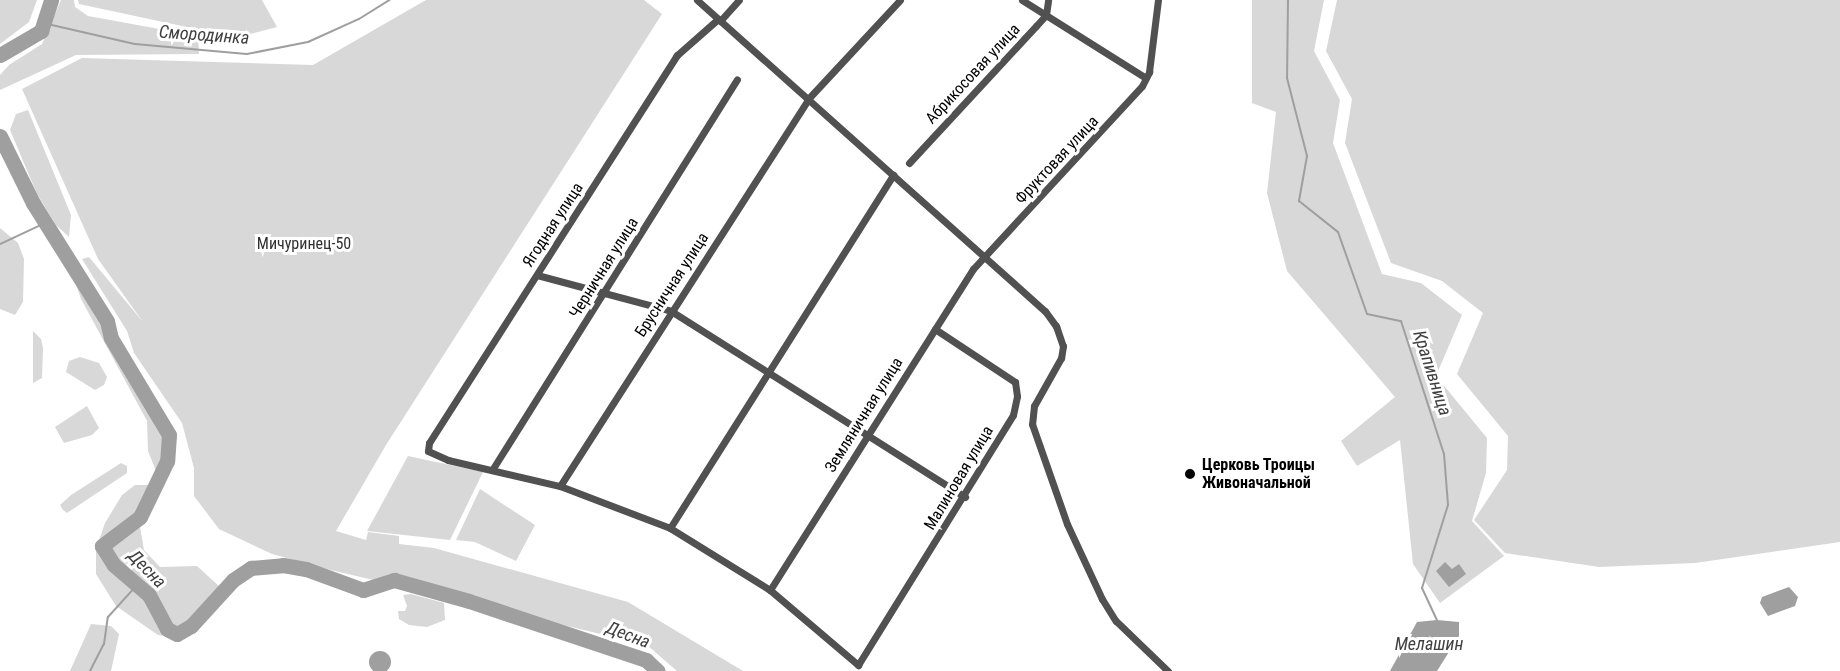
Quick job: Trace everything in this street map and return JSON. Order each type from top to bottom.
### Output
[{"type":"street","points":[[697,0],[984,257],[1056,326],[1063,346],[1061,358],[1034,406],[1032,424],[1067,524],[1102,599],[1116,621],[1168,671]]},
{"type":"street","name":"Ягодная улица","points":[[492,470],[432,455],[428,451],[429,443],[677,55],[740,0]]},
{"type":"street","name":"Брусничная улица","points":[[560,486],[808,99],[900,0]]},
{"type":"street","points":[[1022,0],[1146,78]]},
{"type":"street","points":[[1046,15],[1048,0]]},
{"type":"street","name":"Фруктовая улица","points":[[984,257],[1119,113],[1146,78],[1158,0]]},
{"type":"street","name":"Абрикосовая улица","points":[[909,163],[1046,15]]},
{"type":"street","name":"Черничная улица","points":[[492,470],[737,81]]},
{"type":"street","points":[[670,528],[893,175]]},
{"type":"street","name":"Земляничная улица","points":[[770,590],[935,329],[984,257]]},
{"type":"street","points":[[537,275],[671,311],[965,497]]},
{"type":"street","name":"Малиновая улица","points":[[770,590],[858,665],[965,497],[1013,416],[1017,396],[1015,382],[935,329]]},
{"type":"street","points":[[492,470],[560,486],[670,528],[770,590]]},
{"type":"green space","points":[[0,0],[37,0],[29,22],[0,44]]},
{"type":"green space","points":[[61,0],[74,0],[75,7],[88,16],[198,36],[199,54],[76,55],[0,90],[0,75],[9,65],[42,44]]},
{"type":"green space","points":[[78,0],[262,0],[277,27],[215,43],[196,29],[79,4]]},
{"type":"green space","name":"Мичуринец-50","points":[[426,0],[644,0],[662,14],[386,445],[336,531],[366,540],[368,532],[399,536],[399,544],[434,548],[628,602],[743,671],[677,671],[647,645],[331,570],[272,554],[219,529],[194,496],[194,468],[182,423],[134,353],[127,331],[82,259],[89,257],[143,322],[98,259],[22,89],[82,58],[313,65]]},
{"type":"green space","points":[[1252,0],[1324,0],[1314,51],[1340,100],[1333,143],[1382,274],[1421,283],[1462,315],[1436,376],[1487,438],[1486,473],[1472,521],[1504,556],[1440,603],[1413,564],[1400,440],[1357,466],[1341,441],[1395,397],[1287,271],[1267,193],[1276,112],[1252,103]]},
{"type":"green space","points":[[1337,0],[1840,0],[1840,542],[1695,563],[1599,567],[1505,553],[1474,520],[1507,470],[1508,436],[1457,374],[1483,313],[1442,281],[1391,263],[1345,143],[1352,99],[1326,51]]},
{"type":"green space","points":[[28,110],[71,215],[69,237],[56,225],[37,194],[10,130],[16,114]]},
{"type":"green space","points":[[0,228],[18,243],[24,259],[23,302],[15,315],[0,309]]},
{"type":"green space","points":[[78,267],[89,286],[109,340],[167,435],[165,459],[156,471],[148,451],[147,421],[81,299],[73,275]]},
{"type":"green space","points":[[33,331],[41,339],[43,348],[42,378],[33,383]]},
{"type":"green space","points":[[80,357],[99,363],[107,377],[104,385],[95,390],[66,372],[69,361]]},
{"type":"green space","points":[[87,406],[99,428],[92,435],[64,443],[55,427]]},
{"type":"green space","points":[[408,456],[483,472],[450,540],[367,531]]},
{"type":"green space","points":[[121,463],[127,466],[127,473],[67,513],[63,510],[60,505],[71,495]]},
{"type":"green space","points":[[135,485],[152,485],[138,515],[144,550],[160,567],[197,566],[220,587],[190,623],[170,637],[158,635],[116,606],[96,574],[96,549],[105,523],[122,495]]},
{"type":"green space","points":[[480,489],[535,525],[516,561],[475,542],[456,540]]},
{"type":"green space","points":[[411,594],[444,603],[445,620],[427,627],[409,625],[399,619],[398,611],[405,611],[407,606],[403,595]]},
{"type":"green space","points":[[91,624],[111,626],[119,634],[111,671],[70,671]]},
{"type":"water","points":[[1445,562],[1452,569],[1459,564],[1466,574],[1449,587],[1436,571]]},
{"type":"water","points":[[1789,587],[1798,597],[1795,606],[1768,616],[1760,603],[1762,597]]},
{"type":"water","name":"Мелашин","points":[[1437,620],[1459,622],[1459,636],[1437,671],[1390,671],[1417,622]]},
{"type":"water","points":[[380,651],[388,654],[391,662],[388,670],[380,673],[372,670],[369,662],[372,654]]},
{"type":"waterway","name":"Десна","points":[[0,55],[41,31],[51,0]]},
{"type":"waterway","name":"Смородинка","points":[[43,23],[135,44],[247,54],[308,42],[359,19],[389,0]]},
{"type":"waterway","name":"Крапивница","points":[[1288,0],[1287,78],[1307,156],[1299,201],[1338,232],[1367,314],[1401,321],[1444,454],[1448,505],[1422,588],[1437,620]]},
{"type":"waterway","name":"Десна","points":[[0,136],[33,203],[107,321],[111,338],[169,435],[167,461],[140,517],[102,546],[114,565],[149,595],[167,629],[177,634],[191,626],[233,580],[251,568],[283,565],[306,569],[363,590],[394,580],[469,601],[646,660],[658,671]]},
{"type":"waterway","points":[[0,244],[45,223]]},
{"type":"waterway","points":[[90,671],[104,644],[108,617],[137,585]]},
{"type":"place","name":"Церковь Троицы Живоначальной","points":[[1190,474]]}]
